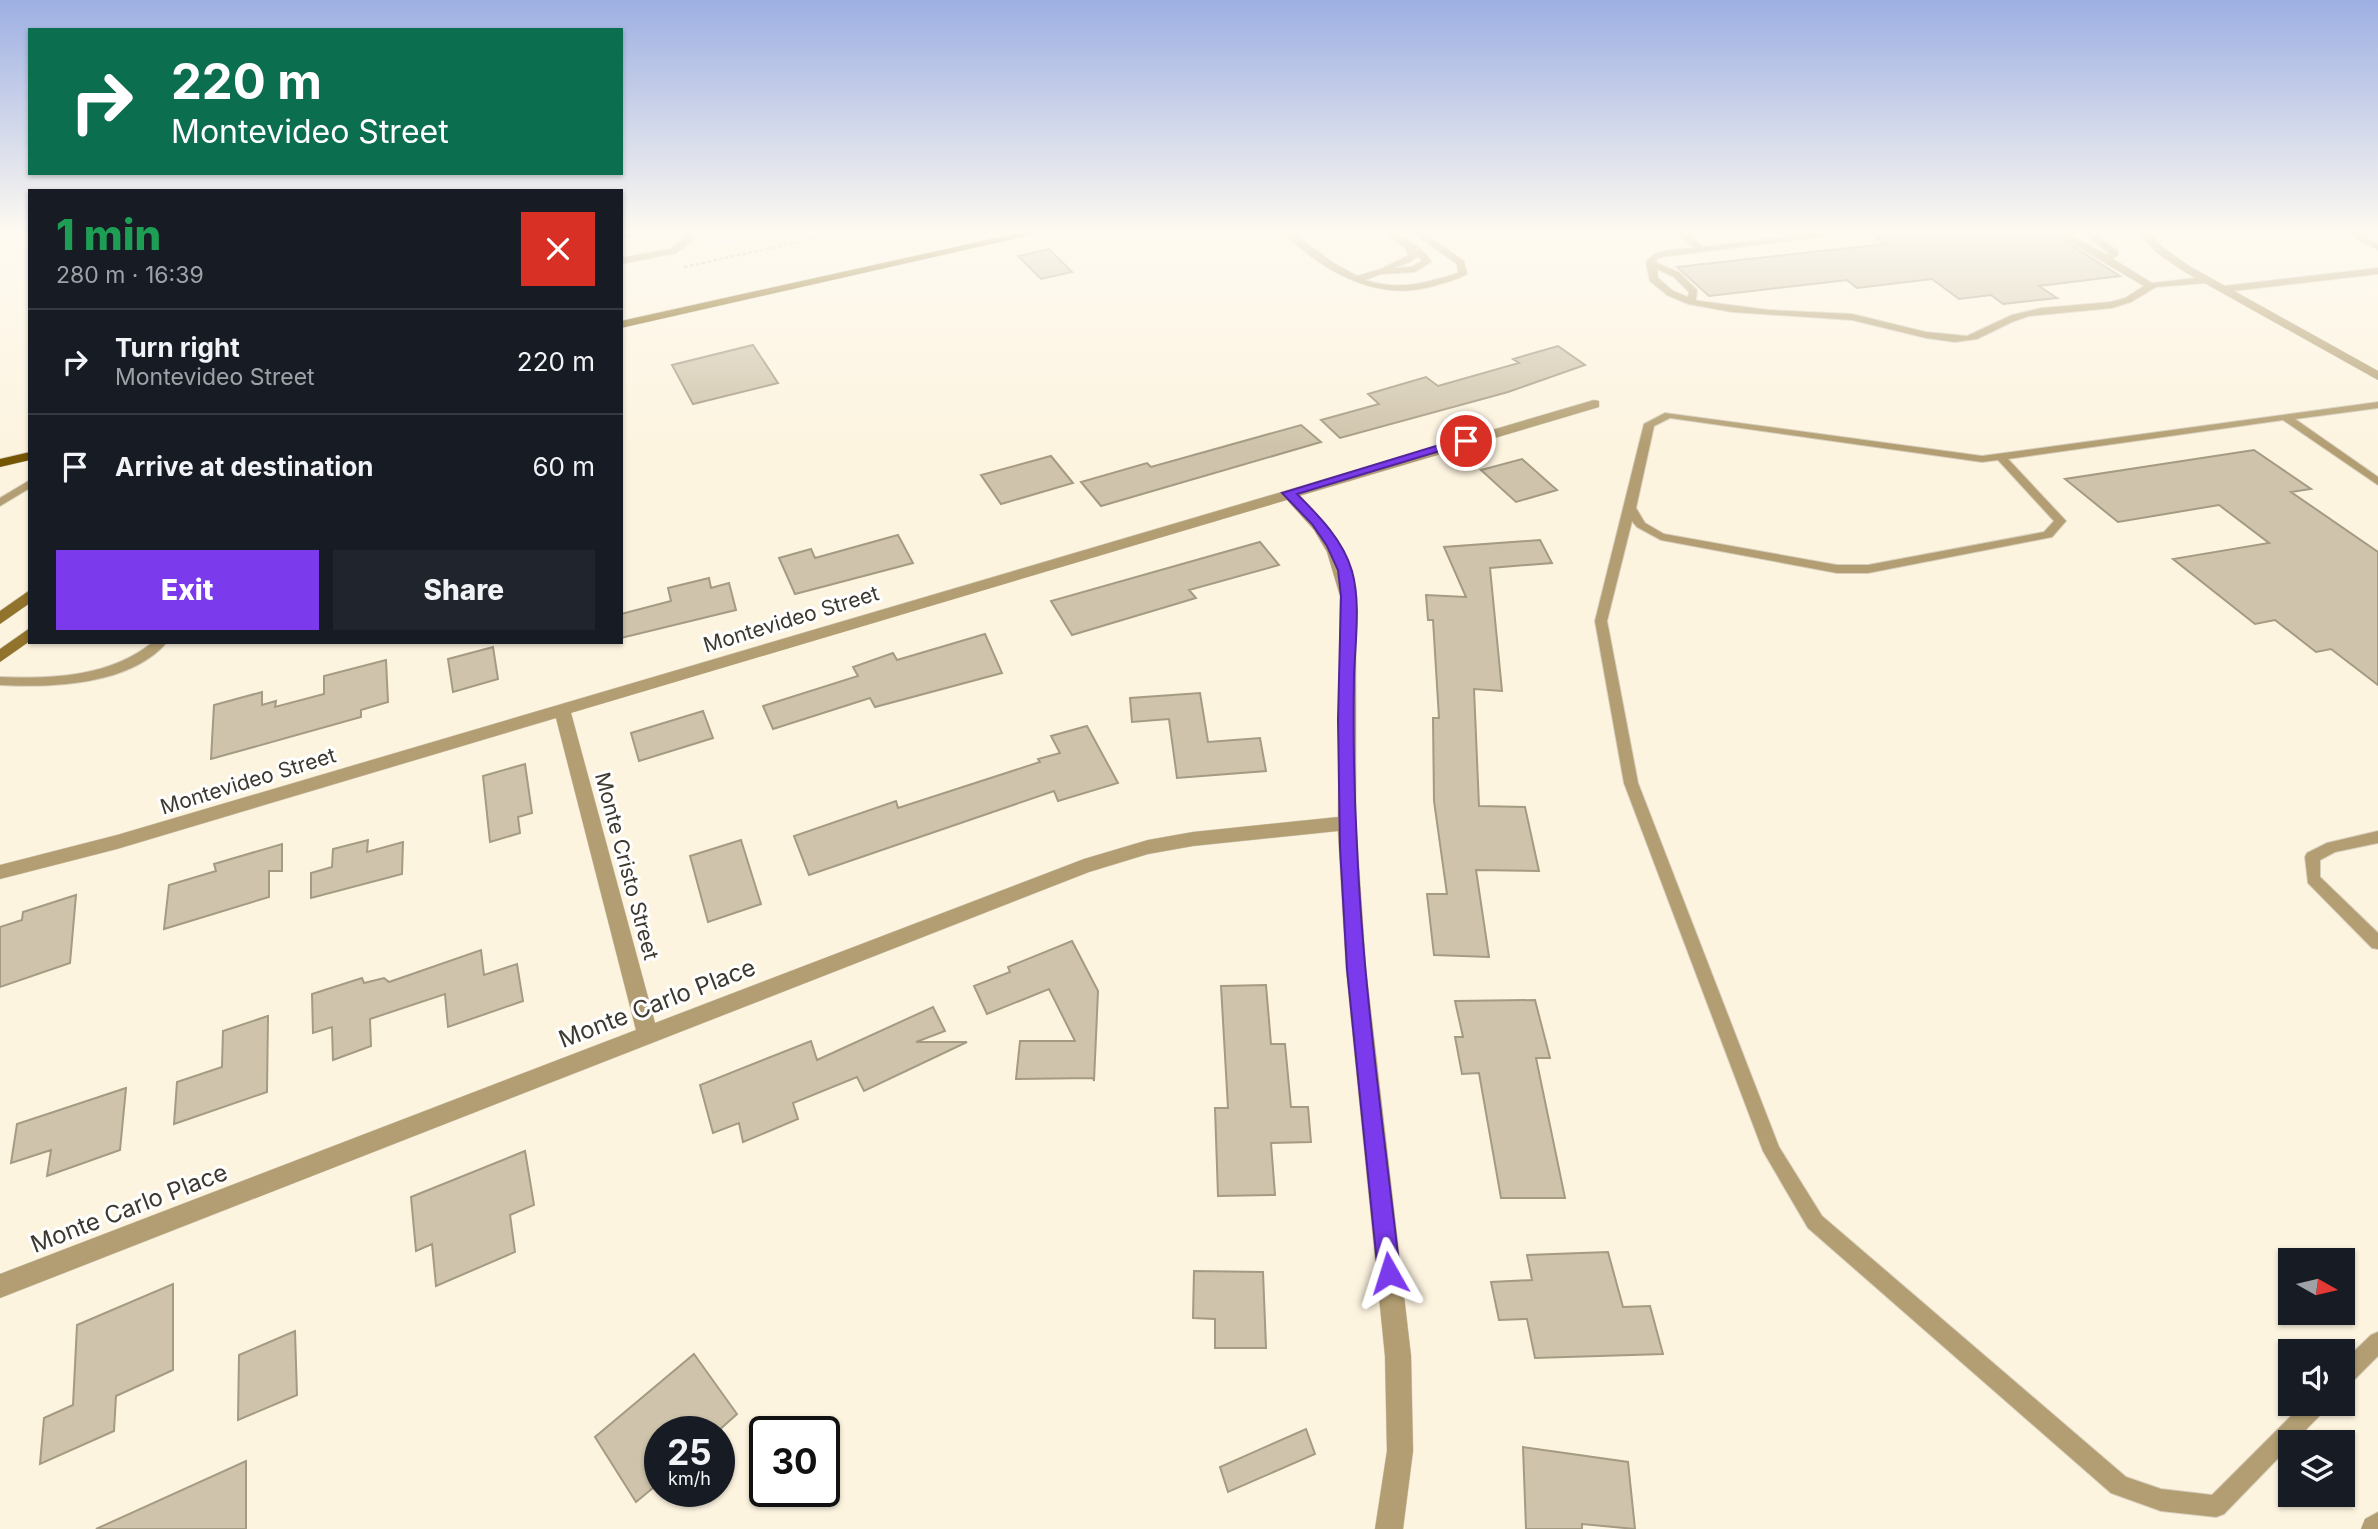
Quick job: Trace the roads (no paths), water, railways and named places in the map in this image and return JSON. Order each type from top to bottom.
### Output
[{"type":"main road","points":[[623,326],[721,303]]},
{"type":"main road","points":[[0,463],[28,456]]},
{"type":"main road","points":[[0,619],[28,597]]},
{"type":"main road","points":[[0,657],[28,635]]},
{"type":"street","points":[[2249,303],[2378,376]]},
{"type":"street","name":"Montevideo Street","points":[[0,872],[117,842],[1594,404]]},
{"type":"street","points":[[1288,493],[1317,522],[1334,546],[1345,570],[1350,639],[1346,720],[1347,822],[1356,969],[1398,1356],[1400,1451],[1389,1529]]},
{"type":"street","name":"Monte Cristo Street","points":[[562,710],[647,1034]]},
{"type":"street","name":"Monte Carlo Place","points":[[0,1286],[1097,862],[1148,847],[1192,839],[1347,822]]},
{"type":"lane","points":[[1699,303],[1746,311],[1852,317],[1951,340],[1984,334],[2015,317],[2110,303]]},
{"type":"lane","points":[[2305,1416],[2216,1506],[2161,1500],[2119,1485],[1815,1222],[1772,1152],[1631,783],[1601,621],[1649,424],[1669,415],[1693,416],[1951,456],[2001,457],[2378,405]]},
{"type":"lane","points":[[2285,417],[2378,482]]},
{"type":"lane","points":[[1630,508],[1641,525],[1661,537],[1837,569],[1868,569],[2048,535],[2060,521],[2001,457]]},
{"type":"lane","points":[[0,503],[28,485]]},
{"type":"lane","points":[[0,681],[37,684],[118,669],[149,654],[159,644]]},
{"type":"lane","points":[[2374,935],[2313,879],[2312,857],[2332,847],[2378,838]]},
{"type":"lane","points":[[2355,1365],[2378,1342]]}]
